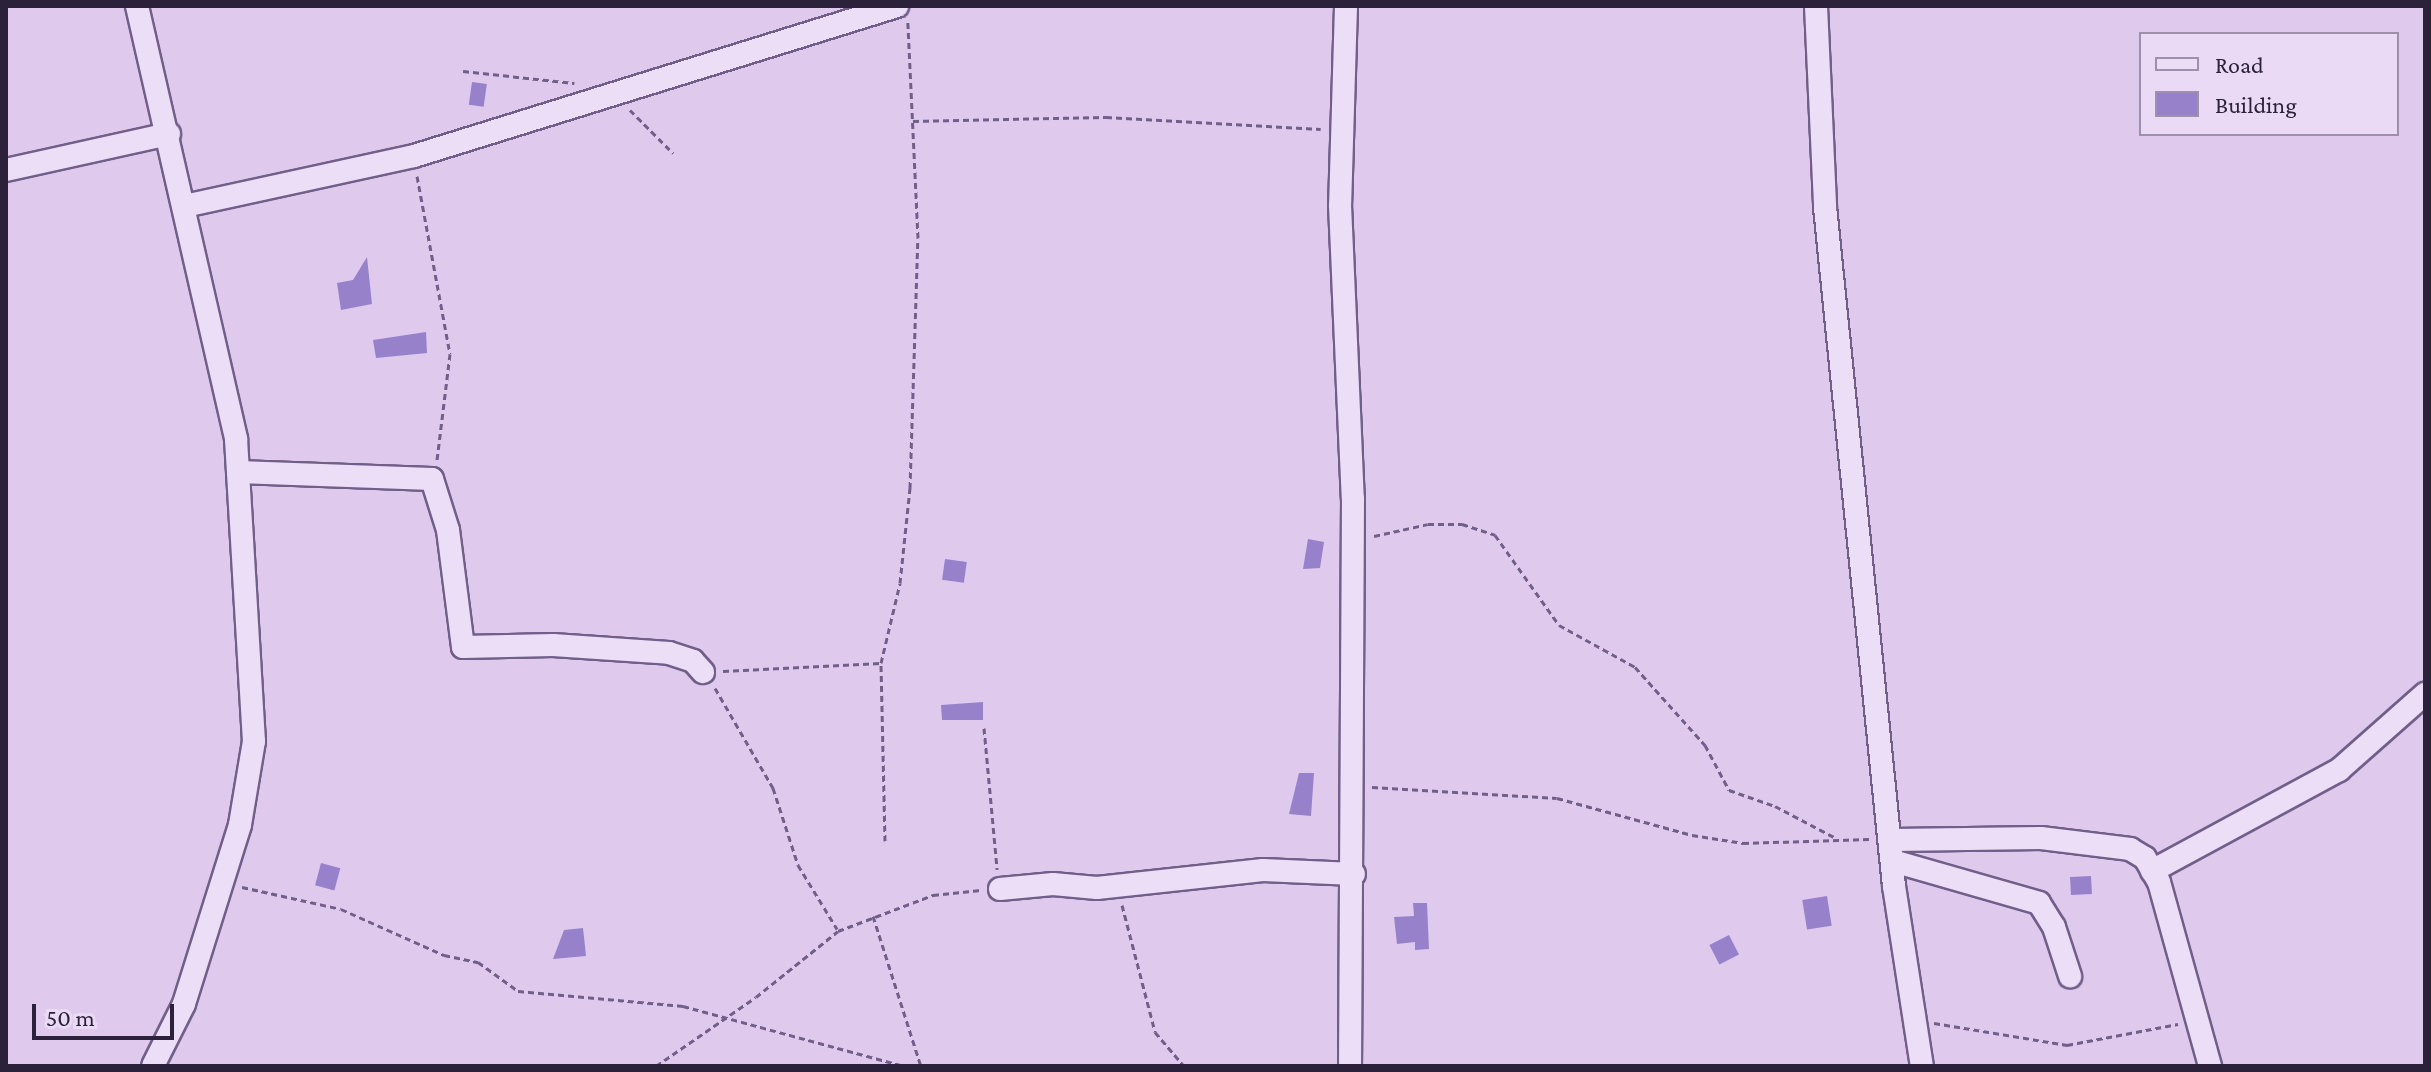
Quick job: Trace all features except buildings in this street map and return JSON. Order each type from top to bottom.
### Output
[{"type":"street","points":[[137,6],[169,134],[236,439],[254,741],[240,825],[184,1004],[153,1066]]},
{"type":"street","points":[[1346,6],[1340,255],[1351,541],[1354,874],[1350,1066]]},
{"type":"street","points":[[1816,6],[1825,207],[1892,850],[1922,1066]]},
{"type":"street","points":[[185,206],[414,156],[903,12]]},
{"type":"street","points":[[6,170],[169,134]]},
{"type":"street","points":[[238,472],[432,479],[448,530],[463,647],[553,645],[669,653],[693,661],[703,672]]},
{"type":"street","points":[[2152,871],[2339,770],[2425,694]]},
{"type":"street","points":[[1892,850],[2088,842],[2130,849],[2152,871],[2210,1066]]},
{"type":"street","points":[[1892,850],[2039,903],[2054,927],[2070,976]]},
{"type":"street","points":[[1000,889],[1117,886],[1263,870],[1354,874]]},
{"type":"path","points":[[885,841],[881,663],[900,583],[910,488],[918,238],[913,121],[903,12]]},
{"type":"path","points":[[463,71],[576,83],[615,95],[673,153]]},
{"type":"path","points":[[913,121],[1202,119],[1343,130]]},
{"type":"path","points":[[414,156],[450,354],[444,430],[432,479]]},
{"type":"path","points":[[1351,541],[1428,524],[1462,524],[1495,535],[1559,625],[1635,667],[1705,745],[1729,790],[1775,806],[1836,838]]},
{"type":"path","points":[[838,931],[798,865],[773,788],[703,672],[881,663]]},
{"type":"path","points":[[656,1066],[724,1020],[838,931],[933,895],[1000,889],[984,728]]},
{"type":"path","points":[[1352,787],[1532,794],[1692,835],[1743,843],[1836,838],[1892,850]]},
{"type":"path","points":[[220,882],[341,909],[444,955],[478,962],[518,991],[542,997],[656,1002],[773,1029],[904,1066]]},
{"type":"path","points":[[1117,886],[1155,1032],[1184,1066]]},
{"type":"path","points":[[873,916],[921,1066]]},
{"type":"path","points":[[1915,1019],[2067,1045],[2198,1021]]}]
